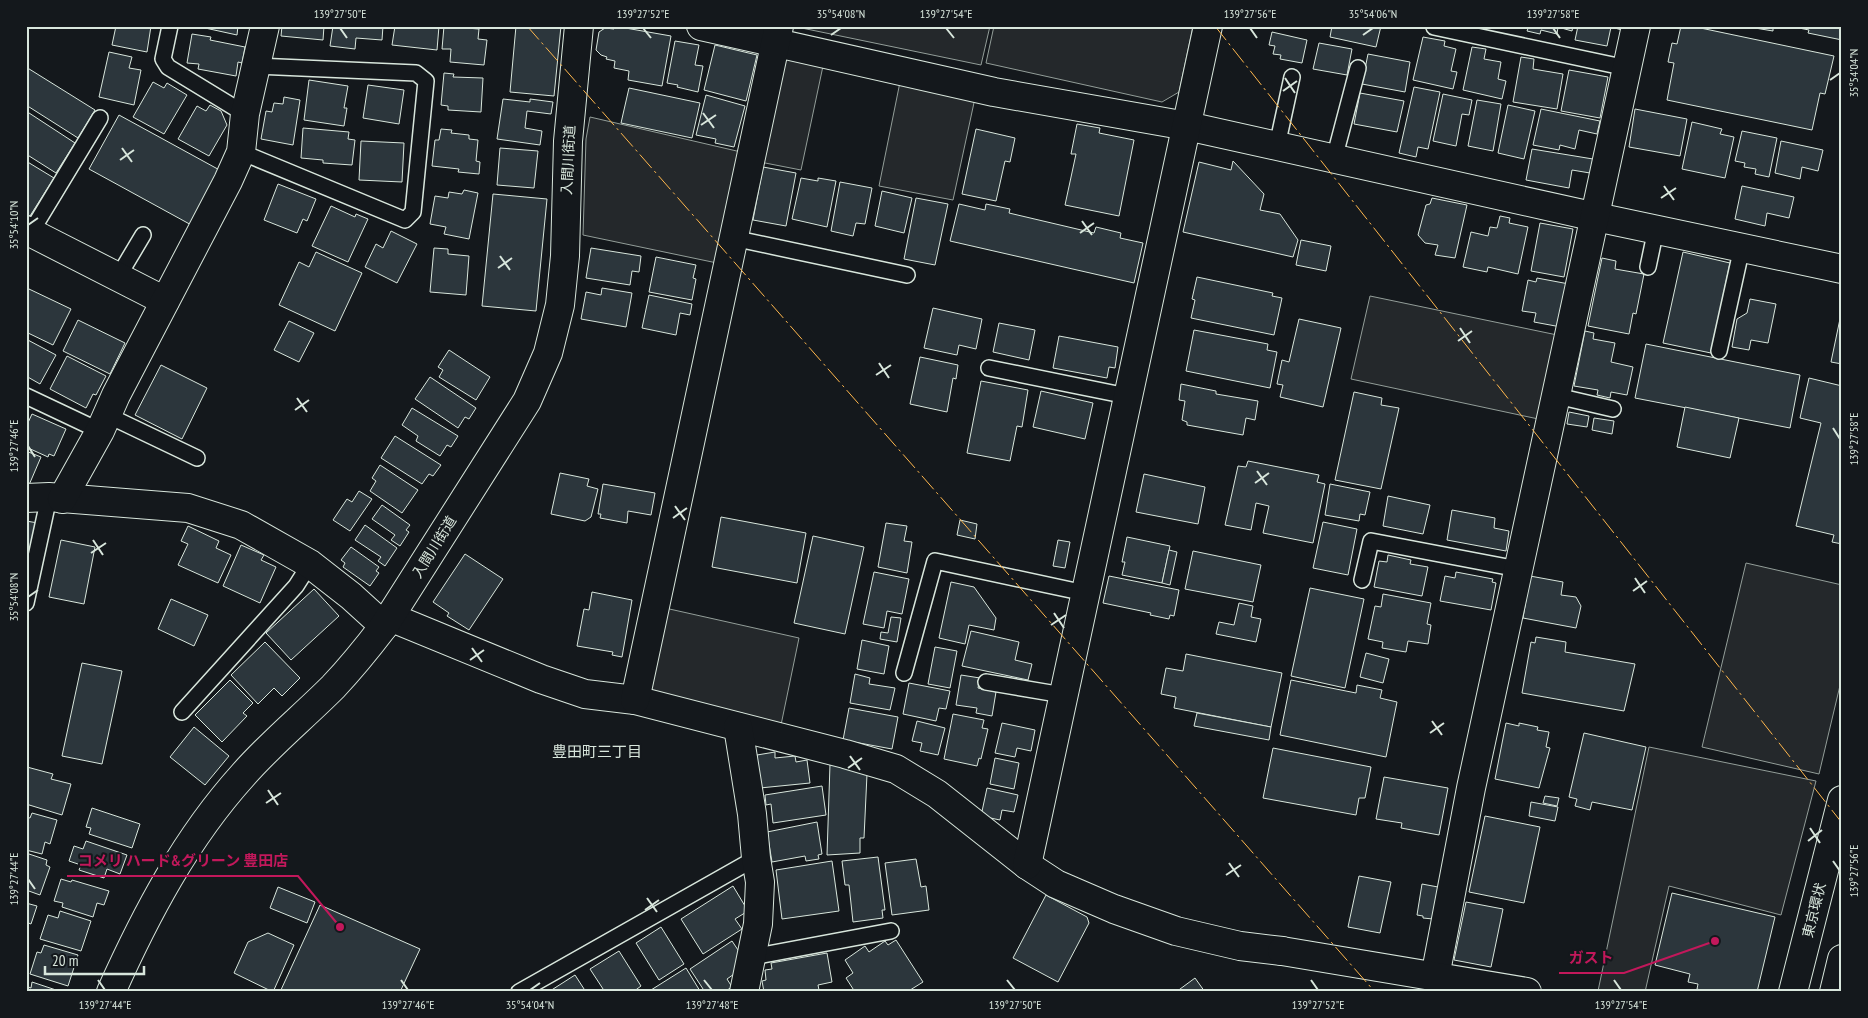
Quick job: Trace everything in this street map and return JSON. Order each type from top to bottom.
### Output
[{"type":"main road","points":[[46,498],[103,423],[241,152],[245,114],[265,26]]},
{"type":"main road","name":"入間川街道","points":[[111,992],[159,894],[197,831],[242,775],[287,729],[333,687],[364,652],[387,621],[526,401],[548,352],[560,305],[565,256],[568,141],[579,26]]},
{"type":"main road","points":[[701,26],[777,35],[994,92],[1187,126],[1596,217],[1842,268]]},
{"type":"main road","points":[[1026,865],[1208,26]]},
{"type":"main road","points":[[1436,977],[1471,788],[1636,26]]},
{"type":"main road","points":[[635,700],[777,35]]},
{"type":"main road","points":[[28,231],[165,301]]},
{"type":"main road","points":[[46,498],[188,508],[241,525],[310,564],[387,621],[541,679],[585,694],[635,700],[846,754],[896,770],[937,794],[1026,865],[1056,884],[1114,909],[1176,931],[1240,946],[1436,977],[1482,988],[1527,992]]},
{"type":"main road","points":[[738,727],[752,814],[760,882],[758,924],[744,992]]},
{"type":"main road","name":"東京環状","points":[[1793,992],[1842,800]]},
{"type":"main road","points":[[1834,992],[1842,959]]},
{"type":"lane","points":[[170,26],[163,59],[168,67],[245,114]]},
{"type":"lane","points":[[1434,27],[1627,68]]},
{"type":"lane","points":[[241,152],[405,220],[413,212],[426,81],[416,73],[256,66]]},
{"type":"lane","points":[[1334,159],[1358,68]]},
{"type":"lane","points":[[1277,146],[1292,77]]},
{"type":"lane","points":[[28,231],[100,118]]},
{"type":"lane","points":[[1648,267],[1656,229]]},
{"type":"lane","points":[[118,277],[143,235]]},
{"type":"lane","points":[[733,238],[907,275]]},
{"type":"lane","points":[[1720,351],[1742,247]]},
{"type":"lane","points":[[989,368],[1127,396]]},
{"type":"lane","points":[[26,396],[197,458]]},
{"type":"lane","points":[[1557,396],[1613,409]]},
{"type":"lane","points":[[26,603],[46,498]]},
{"type":"lane","points":[[1362,580],[1371,541],[1518,569]]},
{"type":"lane","points":[[904,673],[935,561],[1085,593]]},
{"type":"lane","points":[[182,712],[296,586],[310,564]]},
{"type":"lane","points":[[986,682],[1064,695]]},
{"type":"lane","points":[[519,992],[756,858]]},
{"type":"lane","points":[[752,958],[891,930]]},
{"type":"shaded area","points":[[792,26],[990,26],[981,65]]},
{"type":"shaded area","points":[[994,26],[1193,26],[1179,92],[1162,102],[986,63]]},
{"type":"shaded area","points":[[784,56],[823,66],[801,170],[760,162]]},
{"type":"shaded area","points":[[900,82],[975,98],[953,200],[879,186]]},
{"type":"shaded area","points":[[590,117],[741,152],[717,263],[583,235],[586,139]]},
{"type":"shaded area","points":[[1370,296],[1562,336],[1543,420],[1351,379]]},
{"type":"shaded area","points":[[1746,563],[1842,585],[1842,677],[1819,774],[1702,747]]},
{"type":"shaded area","points":[[665,608],[799,638],[781,725],[649,691]]},
{"type":"shaded area","points":[[1649,747],[1816,781],[1781,915],[1669,886],[1645,992],[1598,991]]},
{"type":"building","points":[[116,26],[151,26],[147,52],[112,45]]},
{"type":"building","points":[[196,26],[238,26],[237,35]]},
{"type":"building","points":[[282,26],[324,26],[323,40],[281,36]]},
{"type":"building","points":[[333,26],[383,26],[382,40],[356,38],[355,49],[330,46]]},
{"type":"building","points":[[395,26],[439,26],[437,50],[392,45]]},
{"type":"building","points":[[444,26],[466,26],[466,28],[479,29],[478,39],[487,40],[484,65],[450,62],[451,49],[442,49]]},
{"type":"building","points":[[516,26],[561,26],[554,96],[510,92]]},
{"type":"building","points":[[614,26],[671,36],[662,86],[628,80],[629,71],[614,68],[615,61],[606,59],[607,57],[601,55],[596,50],[599,32],[605,28],[614,29]]},
{"type":"building","points":[[1332,26],[1381,26],[1376,47],[1330,37]]},
{"type":"building","points":[[1529,26],[1573,26],[1572,31],[1558,27],[1557,34],[1541,30],[1540,34],[1527,31]]},
{"type":"building","points":[[1578,26],[1622,26],[1622,30],[1611,27],[1607,46],[1575,40]]},
{"type":"building","points":[[1681,26],[1691,26],[1834,56],[1825,94],[1820,93],[1812,130],[1667,100],[1674,63],[1668,62],[1672,43],[1677,44]]},
{"type":"building","points":[[1743,26],[1773,26],[1773,31]]},
{"type":"building","points":[[1789,26],[1842,26],[1842,40],[1808,33],[1809,30]]},
{"type":"building","points":[[1272,32],[1307,40],[1302,63],[1280,59],[1281,55],[1273,54],[1275,46],[1269,45]]},
{"type":"building","points":[[192,34],[211,37],[210,40],[245,47],[242,63],[238,62],[236,76],[198,69],[199,64],[187,63]]},
{"type":"building","points":[[1423,37],[1445,41],[1444,46],[1456,49],[1451,71],[1457,72],[1453,89],[1413,80]]},
{"type":"building","points":[[675,41],[699,45],[695,65],[703,66],[698,92],[667,83]]},
{"type":"building","points":[[1319,43],[1352,49],[1347,75],[1313,69]]},
{"type":"building","points":[[715,45],[757,55],[746,101],[704,90]]},
{"type":"building","points":[[1472,47],[1486,49],[1484,59],[1501,62],[1498,79],[1506,81],[1502,99],[1463,90]]},
{"type":"building","points":[[109,52],[132,57],[129,68],[141,70],[134,105],[99,97]]},
{"type":"building","points":[[1368,54],[1410,62],[1405,92],[1362,84]]},
{"type":"building","points":[[1521,57],[1534,59],[1533,69],[1563,74],[1557,109],[1513,102]]},
{"type":"building","points":[[26,67],[95,110],[78,138],[26,105]]},
{"type":"building","points":[[1569,70],[1608,77],[1600,118],[1561,111]]},
{"type":"building","points":[[444,73],[454,74],[453,77],[483,78],[481,112],[448,110],[448,106],[441,105]]},
{"type":"building","points":[[309,80],[348,86],[344,108],[347,108],[344,126],[304,120]]},
{"type":"building","points":[[153,82],[164,88],[167,83],[187,95],[164,134],[133,117]]},
{"type":"building","points":[[368,85],[404,90],[399,124],[363,118]]},
{"type":"building","points":[[1414,87],[1440,92],[1428,149],[1418,147],[1416,157],[1399,153]]},
{"type":"building","points":[[629,88],[700,103],[692,138],[621,123]]},
{"type":"building","points":[[1360,93],[1404,101],[1397,132],[1354,124]]},
{"type":"building","points":[[1443,94],[1472,100],[1469,115],[1462,114],[1456,146],[1433,141]]},
{"type":"building","points":[[706,95],[745,106],[734,147],[715,143],[716,139],[696,135]]},
{"type":"building","points":[[284,97],[300,100],[293,145],[261,139],[266,111],[272,112],[274,103],[283,104]]},
{"type":"building","points":[[503,99],[530,102],[530,99],[553,102],[551,114],[527,111],[525,128],[542,131],[540,145],[497,139]]},
{"type":"building","points":[[1477,100],[1501,104],[1493,151],[1468,146]]},
{"type":"building","points":[[210,105],[221,111],[227,125],[209,156],[178,139],[197,106],[206,111]]},
{"type":"building","points":[[1508,105],[1535,111],[1524,159],[1498,153]]},
{"type":"building","points":[[1541,109],[1600,121],[1597,134],[1579,130],[1575,149],[1560,145],[1559,150],[1533,145]]},
{"type":"building","points":[[1635,109],[1687,119],[1680,156],[1629,147]]},
{"type":"building","points":[[26,111],[75,143],[56,173],[26,154]]},
{"type":"building","points":[[119,115],[225,173],[195,227],[89,169]]},
{"type":"building","points":[[1692,122],[1722,129],[1720,134],[1734,137],[1725,178],[1682,169]]},
{"type":"building","points":[[1077,124],[1100,128],[1099,133],[1134,140],[1119,216],[1065,205],[1076,154],[1071,154]]},
{"type":"building","points":[[303,128],[349,132],[348,139],[355,140],[352,165],[323,163],[323,160],[301,158]]},
{"type":"building","points":[[441,129],[452,130],[451,133],[469,135],[469,139],[478,140],[476,161],[480,162],[479,174],[458,172],[459,169],[432,166],[435,140],[439,140]]},
{"type":"building","points":[[976,129],[1015,138],[1010,162],[1005,161],[996,201],[962,194]]},
{"type":"building","points":[[1742,131],[1777,138],[1769,177],[1755,174],[1756,169],[1744,167],[1745,163],[1735,161]]},
{"type":"building","points":[[361,141],[404,143],[402,182],[359,180]]},
{"type":"building","points":[[1781,141],[1823,150],[1818,171],[1802,167],[1800,179],[1775,173]]},
{"type":"building","points":[[500,148],[538,151],[534,188],[497,185]]},
{"type":"building","points":[[1532,149],[1593,159],[1590,173],[1572,170],[1569,188],[1526,180]]},
{"type":"building","points":[[26,161],[54,178],[30,216],[26,214]]},
{"type":"building","points":[[1233,161],[1264,194],[1260,210],[1280,214],[1298,240],[1293,257],[1183,232],[1199,162],[1231,170]]},
{"type":"building","points":[[763,167],[796,173],[786,226],[753,220]]},
{"type":"building","points":[[801,178],[818,181],[818,178],[836,181],[827,227],[792,219]]},
{"type":"building","points":[[840,182],[872,188],[865,224],[856,223],[853,236],[831,231]]},
{"type":"building","points":[[278,184],[316,199],[307,221],[303,219],[297,233],[264,220]]},
{"type":"building","points":[[1742,186],[1794,197],[1789,218],[1767,213],[1765,226],[1735,219]]},
{"type":"building","points":[[464,190],[478,193],[469,239],[444,234],[446,227],[430,224],[435,196],[448,198],[449,192],[462,194]]},
{"type":"building","points":[[882,191],[912,198],[904,233],[875,226]]},
{"type":"building","points":[[493,194],[547,199],[536,311],[482,306]]},
{"type":"building","points":[[916,198],[948,204],[935,265],[904,259]]},
{"type":"building","points":[[1432,198],[1467,205],[1455,258],[1435,255],[1438,245],[1425,243],[1418,235],[1426,205],[1430,204]]},
{"type":"building","points":[[959,204],[985,210],[986,204],[1010,209],[1009,213],[1094,233],[1096,227],[1121,233],[1120,238],[1143,243],[1134,283],[950,241]]},
{"type":"building","points":[[331,206],[355,217],[356,214],[368,219],[348,262],[312,246]]},
{"type":"building","points":[[1500,216],[1510,218],[1509,223],[1528,227],[1518,274],[1488,267],[1487,272],[1463,267],[1471,232],[1488,236],[1490,227],[1497,228]]},
{"type":"building","points":[[1540,223],[1573,229],[1564,277],[1531,271]]},
{"type":"building","points":[[391,231],[417,244],[397,283],[365,267],[376,244],[383,248]]},
{"type":"building","points":[[1301,240],[1331,246],[1326,271],[1296,265]]},
{"type":"building","points":[[434,248],[448,249],[448,254],[469,256],[466,295],[430,292]]},
{"type":"building","points":[[591,248],[641,256],[639,272],[632,271],[630,285],[586,278]]},
{"type":"building","points":[[316,252],[362,273],[335,331],[279,305],[299,262],[309,267]]},
{"type":"building","points":[[1683,252],[1730,263],[1711,353],[1663,343]]},
{"type":"building","points":[[656,257],[696,265],[693,278],[696,279],[692,300],[649,292]]},
{"type":"building","points":[[1602,258],[1616,261],[1615,269],[1644,274],[1636,314],[1633,313],[1629,334],[1588,326]]},
{"type":"building","points":[[1197,277],[1273,293],[1272,296],[1282,298],[1274,335],[1191,318],[1195,300],[1192,299]]},
{"type":"building","points":[[1537,278],[1569,284],[1561,327],[1534,322],[1536,313],[1522,311],[1528,280],[1536,282]]},
{"type":"building","points":[[602,288],[632,293],[626,327],[581,319],[586,292],[601,295]]},
{"type":"building","points":[[29,289],[71,309],[53,345],[26,332],[26,295]]},
{"type":"building","points":[[649,295],[692,304],[690,315],[680,313],[676,335],[642,328]]},
{"type":"building","points":[[1750,299],[1776,304],[1768,343],[1751,340],[1749,350],[1732,347],[1737,319],[1747,313]]},
{"type":"building","points":[[933,308],[982,319],[976,349],[959,345],[957,355],[924,348]]},
{"type":"building","points":[[1842,314],[1842,364],[1831,362]]},
{"type":"building","points":[[1299,319],[1341,328],[1323,407],[1280,397],[1283,385],[1277,384],[1282,360],[1289,362]]},
{"type":"building","points":[[78,320],[125,343],[110,374],[63,351]]},
{"type":"building","points":[[289,321],[314,333],[299,362],[274,350]]},
{"type":"building","points":[[999,323],[1035,330],[1029,360],[993,352]]},
{"type":"building","points":[[1194,330],[1268,344],[1267,350],[1277,352],[1270,388],[1186,371]]},
{"type":"building","points":[[1585,331],[1594,333],[1593,339],[1615,343],[1611,362],[1633,367],[1627,395],[1611,392],[1610,398],[1597,395],[1598,390],[1574,386]]},
{"type":"building","points":[[1059,336],[1118,347],[1115,368],[1109,367],[1107,378],[1053,368]]},
{"type":"building","points":[[26,339],[56,355],[40,384],[26,376]]},
{"type":"building","points":[[1646,344],[1800,375],[1790,428],[1635,398]]},
{"type":"building","points":[[449,350],[490,377],[476,400],[439,377],[443,370],[438,367]]},
{"type":"building","points":[[67,356],[106,376],[96,395],[93,394],[86,408],[50,389]]},
{"type":"building","points":[[920,357],[958,365],[956,379],[953,378],[947,412],[910,404]]},
{"type":"building","points":[[161,365],[207,388],[182,439],[135,415]]},
{"type":"building","points":[[430,377],[476,408],[469,419],[465,417],[458,428],[415,399]]},
{"type":"building","points":[[1809,378],[1842,386],[1842,544],[1832,542],[1834,535],[1796,526],[1821,423],[1800,418]]},
{"type":"building","points":[[981,381],[1028,390],[1022,427],[1017,426],[1010,461],[967,453]]},
{"type":"building","points":[[1181,384],[1216,391],[1216,394],[1258,401],[1255,420],[1246,418],[1243,435],[1187,425],[1187,422],[1182,420],[1185,401],[1179,400]]},
{"type":"building","points":[[1041,391],[1093,403],[1085,439],[1033,427]]},
{"type":"building","points":[[1354,392],[1382,398],[1381,405],[1399,408],[1381,489],[1335,480]]},
{"type":"building","points":[[1685,407],[1739,418],[1730,458],[1677,447]]},
{"type":"building","points":[[412,408],[458,436],[451,447],[447,445],[440,456],[416,441],[418,436],[402,425]]},
{"type":"building","points":[[1569,412],[1589,416],[1587,427],[1567,424]]},
{"type":"building","points":[[32,414],[66,429],[54,456],[49,454],[48,457],[26,447],[26,427]]},
{"type":"building","points":[[1594,418],[1614,421],[1612,434],[1592,430]]},
{"type":"building","points":[[395,436],[441,465],[433,476],[429,474],[422,484],[381,458]]},
{"type":"building","points":[[26,451],[41,457],[29,485],[26,484]]},
{"type":"building","points":[[1248,461],[1319,475],[1317,482],[1325,484],[1313,543],[1263,533],[1269,506],[1256,503],[1251,530],[1225,525],[1238,466],[1246,467]]},
{"type":"building","points":[[380,465],[418,490],[402,513],[370,491],[376,481],[372,478]]},
{"type":"building","points":[[560,473],[589,479],[587,486],[598,489],[591,517],[585,521],[551,514]]},
{"type":"building","points":[[1144,474],[1205,487],[1198,524],[1136,512]]},
{"type":"building","points":[[603,484],[655,493],[651,515],[628,511],[627,523],[600,518],[601,514],[598,514]]},
{"type":"building","points":[[1330,484],[1370,492],[1365,515],[1360,514],[1359,521],[1325,515]]},
{"type":"building","points":[[359,491],[372,499],[350,531],[333,520],[347,499],[352,502]]},
{"type":"building","points":[[1388,496],[1430,505],[1423,534],[1383,526]]},
{"type":"building","points":[[382,505],[410,525],[406,530],[409,532],[400,546],[391,540],[395,535],[372,519]]},
{"type":"building","points":[[1452,510],[1495,518],[1494,528],[1509,531],[1506,551],[1447,540]]},
{"type":"building","points":[[721,517],[806,533],[797,583],[712,567]]},
{"type":"building","points":[[960,520],[977,524],[975,539],[957,535]]},
{"type":"building","points":[[26,521],[38,523],[26,574]]},
{"type":"building","points":[[1323,522],[1357,529],[1348,575],[1313,568]]},
{"type":"building","points":[[886,523],[907,526],[904,541],[912,542],[907,573],[878,567]]},
{"type":"building","points":[[365,525],[397,548],[385,566],[378,561],[381,557],[355,540]]},
{"type":"building","points":[[188,526],[219,541],[216,548],[231,555],[218,583],[178,565],[188,544],[181,541]]},
{"type":"building","points":[[813,536],[864,547],[845,634],[794,623]]},
{"type":"building","points":[[1127,537],[1170,546],[1162,583],[1122,575],[1125,562],[1122,562]]},
{"type":"building","points":[[61,540],[95,547],[84,604],[49,597]]},
{"type":"building","points":[[1058,540],[1070,542],[1065,568],[1053,566]]},
{"type":"building","points":[[241,545],[264,555],[261,560],[276,567],[260,603],[223,586]]},
{"type":"building","points":[[351,547],[379,567],[376,571],[379,573],[370,586],[343,567],[345,563],[341,560]]},
{"type":"building","points":[[1169,550],[1177,552],[1170,585],[1162,583]]},
{"type":"building","points":[[1193,551],[1261,565],[1253,602],[1185,589]]},
{"type":"building","points":[[465,554],[503,579],[469,630],[447,616],[449,613],[433,602]]},
{"type":"building","points":[[1388,555],[1411,560],[1410,564],[1428,567],[1422,596],[1374,587],[1379,561],[1387,562]]},
{"type":"building","points":[[874,572],[909,579],[902,614],[887,611],[884,628],[863,624]]},
{"type":"building","points":[[1456,572],[1493,579],[1492,582],[1496,583],[1491,610],[1440,601],[1445,576],[1455,578]]},
{"type":"building","points":[[1109,576],[1179,590],[1174,616],[1170,615],[1169,619],[1150,615],[1151,613],[1103,603]]},
{"type":"building","points":[[1530,576],[1563,582],[1561,595],[1576,597],[1581,606],[1576,628],[1523,618]]},
{"type":"building","points":[[951,582],[974,587],[996,618],[994,630],[969,625],[965,644],[939,638]]},
{"type":"building","points":[[1310,588],[1364,599],[1345,688],[1291,676]]},
{"type":"building","points":[[314,589],[339,616],[291,660],[266,633]]},
{"type":"building","points":[[592,592],[632,600],[622,657],[612,655],[613,652],[577,646],[584,609],[589,610]]},
{"type":"building","points":[[1383,594],[1431,603],[1427,624],[1431,625],[1428,644],[1408,641],[1406,652],[1382,648],[1383,642],[1368,639],[1375,606],[1381,607]]},
{"type":"building","points":[[171,599],[208,615],[194,646],[158,629]]},
{"type":"building","points":[[1239,603],[1253,606],[1251,617],[1261,619],[1256,642],[1216,634],[1219,622],[1234,625]]},
{"type":"building","points":[[891,617],[901,618],[897,642],[880,639],[881,632],[888,633]]},
{"type":"building","points":[[971,631],[1019,642],[1015,660],[1032,664],[1028,680],[962,666]]},
{"type":"building","points":[[1536,637],[1566,642],[1565,652],[1635,664],[1624,711],[1522,693],[1531,642],[1535,643]]},
{"type":"building","points":[[862,640],[889,646],[884,674],[857,669]]},
{"type":"building","points":[[265,642],[300,678],[282,696],[274,688],[258,704],[231,675]]},
{"type":"building","points":[[935,647],[957,651],[950,688],[928,684]]},
{"type":"building","points":[[1366,653],[1389,659],[1383,683],[1360,677]]},
{"type":"building","points":[[1186,654],[1282,673],[1271,727],[1174,708],[1176,697],[1161,694],[1166,668],[1183,671]]},
{"type":"building","points":[[82,663],[122,671],[102,764],[62,756]]},
{"type":"building","points":[[855,674],[870,678],[869,684],[895,688],[890,710],[850,703]]},
{"type":"building","points":[[961,675],[980,678],[978,688],[996,692],[992,716],[976,713],[977,708],[956,705]]},
{"type":"building","points":[[230,680],[253,703],[243,713],[247,716],[222,742],[195,715]]},
{"type":"building","points":[[1291,680],[1356,693],[1357,685],[1382,690],[1380,698],[1397,702],[1386,757],[1280,735]]},
{"type":"building","points":[[909,683],[950,691],[946,709],[939,708],[936,721],[903,714]]},
{"type":"building","points":[[849,708],[898,717],[892,749],[843,740]]},
{"type":"building","points":[[1197,713],[1271,727],[1269,740],[1194,726]]},
{"type":"building","points":[[953,714],[984,720],[982,728],[988,729],[981,759],[979,758],[977,766],[944,759]]},
{"type":"building","points":[[917,721],[945,728],[938,755],[920,751],[922,743],[912,741]]},
{"type":"building","points":[[1002,723],[1035,730],[1031,751],[1017,748],[1015,757],[995,753]]},
{"type":"building","points":[[1506,723],[1519,726],[1519,723],[1538,727],[1537,730],[1549,732],[1546,747],[1550,748],[1539,788],[1495,779]]},
{"type":"building","points":[[194,727],[229,756],[205,785],[170,757]]},
{"type":"building","points":[[1584,733],[1646,747],[1632,810],[1592,802],[1590,810],[1575,806],[1577,799],[1569,797]]},
{"type":"building","points":[[1273,748],[1371,767],[1365,798],[1359,798],[1356,815],[1263,798]]},
{"type":"building","points":[[775,752],[775,758],[795,756],[796,762],[807,760],[810,783],[760,788],[757,755]]},
{"type":"building","points":[[995,758],[1019,763],[1014,789],[990,784]]},
{"type":"building","points":[[830,764],[867,774],[864,838],[860,838],[860,853],[827,855]]},
{"type":"building","points":[[27,767],[53,774],[51,779],[71,784],[62,815],[26,804]]},
{"type":"building","points":[[1384,777],[1448,788],[1439,835],[1401,828],[1402,823],[1376,819]]},
{"type":"building","points":[[822,786],[826,815],[773,823],[771,804],[766,805],[765,795]]},
{"type":"building","points":[[987,788],[1018,795],[1014,812],[1002,810],[1000,820],[981,816]]},
{"type":"building","points":[[1545,796],[1559,798],[1557,806],[1543,803]]},
{"type":"building","points":[[1531,802],[1558,807],[1555,821],[1529,816]]},
{"type":"building","points":[[92,808],[140,824],[132,848],[89,834],[91,828],[86,827]]},
{"type":"building","points":[[32,813],[57,820],[50,844],[45,842],[42,854],[26,850],[26,817],[30,818]]},
{"type":"building","points":[[1485,816],[1540,827],[1524,903],[1469,892]]},
{"type":"building","points":[[817,822],[822,854],[818,855],[819,859],[806,861],[805,856],[772,862],[767,832]]},
{"type":"building","points":[[86,841],[127,855],[120,874],[107,869],[104,878],[79,870],[81,865],[69,861],[74,846],[83,849]]},
{"type":"building","points":[[26,853],[47,860],[46,865],[50,867],[40,895],[26,890]]},
{"type":"building","points":[[878,857],[885,910],[882,910],[883,918],[853,922],[849,885],[845,885],[842,861]]},
{"type":"building","points":[[916,859],[921,887],[926,886],[929,910],[892,915],[885,863]]},
{"type":"building","points":[[832,861],[839,911],[782,919],[776,870]]},
{"type":"building","points":[[1359,876],[1391,882],[1380,933],[1348,927]]},
{"type":"building","points":[[61,879],[71,882],[72,880],[109,891],[104,905],[97,903],[93,917],[62,907],[63,903],[54,901]]},
{"type":"building","points":[[1422,884],[1438,887],[1433,919],[1417,915]]},
{"type":"building","points":[[733,886],[748,911],[735,919],[742,929],[703,954],[681,919]]},
{"type":"building","points":[[278,887],[315,902],[307,923],[270,908]]},
{"type":"building","points":[[1672,893],[1775,917],[1757,992],[1708,992],[1697,989],[1698,984],[1688,982],[1690,974],[1655,965]]},
{"type":"building","points":[[1046,895],[1087,917],[1089,923],[1058,982],[1013,958]]},
{"type":"building","points":[[1466,902],[1503,909],[1491,967],[1454,960]]},
{"type":"building","points":[[26,903],[37,906],[31,924],[26,922]]},
{"type":"building","points":[[320,905],[420,949],[400,992],[280,992]]},
{"type":"building","points":[[60,911],[91,921],[81,951],[40,939],[48,915],[58,918]]},
{"type":"building","points":[[661,927],[684,964],[659,980],[636,943]]},
{"type":"building","points":[[268,933],[294,945],[273,992],[234,973],[248,942]]},
{"type":"building","points":[[896,940],[923,982],[907,992],[855,992],[846,978],[853,973],[845,960],[865,946],[869,952],[885,941],[888,945]]},
{"type":"building","points":[[732,941],[740,953],[737,972],[727,979],[732,987],[724,992],[705,992],[690,969]]},
{"type":"building","points":[[44,945],[78,955],[68,986],[30,974],[37,952],[41,953]]},
{"type":"building","points":[[619,951],[641,986],[633,992],[605,992],[590,969]]},
{"type":"building","points":[[827,953],[832,982],[818,985],[819,990],[810,992],[764,992],[762,981],[766,980],[765,970],[772,969],[771,963]]},
{"type":"building","points":[[686,968],[700,991],[652,992],[651,990]]},
{"type":"building","points":[[575,975],[586,992],[550,992],[550,991]]},
{"type":"building","points":[[1195,978],[1205,992],[1176,992]]},
{"type":"building","points":[[32,982],[62,992],[26,992],[26,986],[31,988]]},
{"type":"power","points":[[527,26],[1375,992]]},
{"type":"power","points":[[1215,26],[1842,823]]},
{"type":"place","name":"コメリ ハード&グリーン 豊田店","points":[[340,927]]},
{"type":"place","name":"ガスト","points":[[1715,941]]},
{"type":"district","name":"豊田町三丁目","points":[[597,752]]}]
